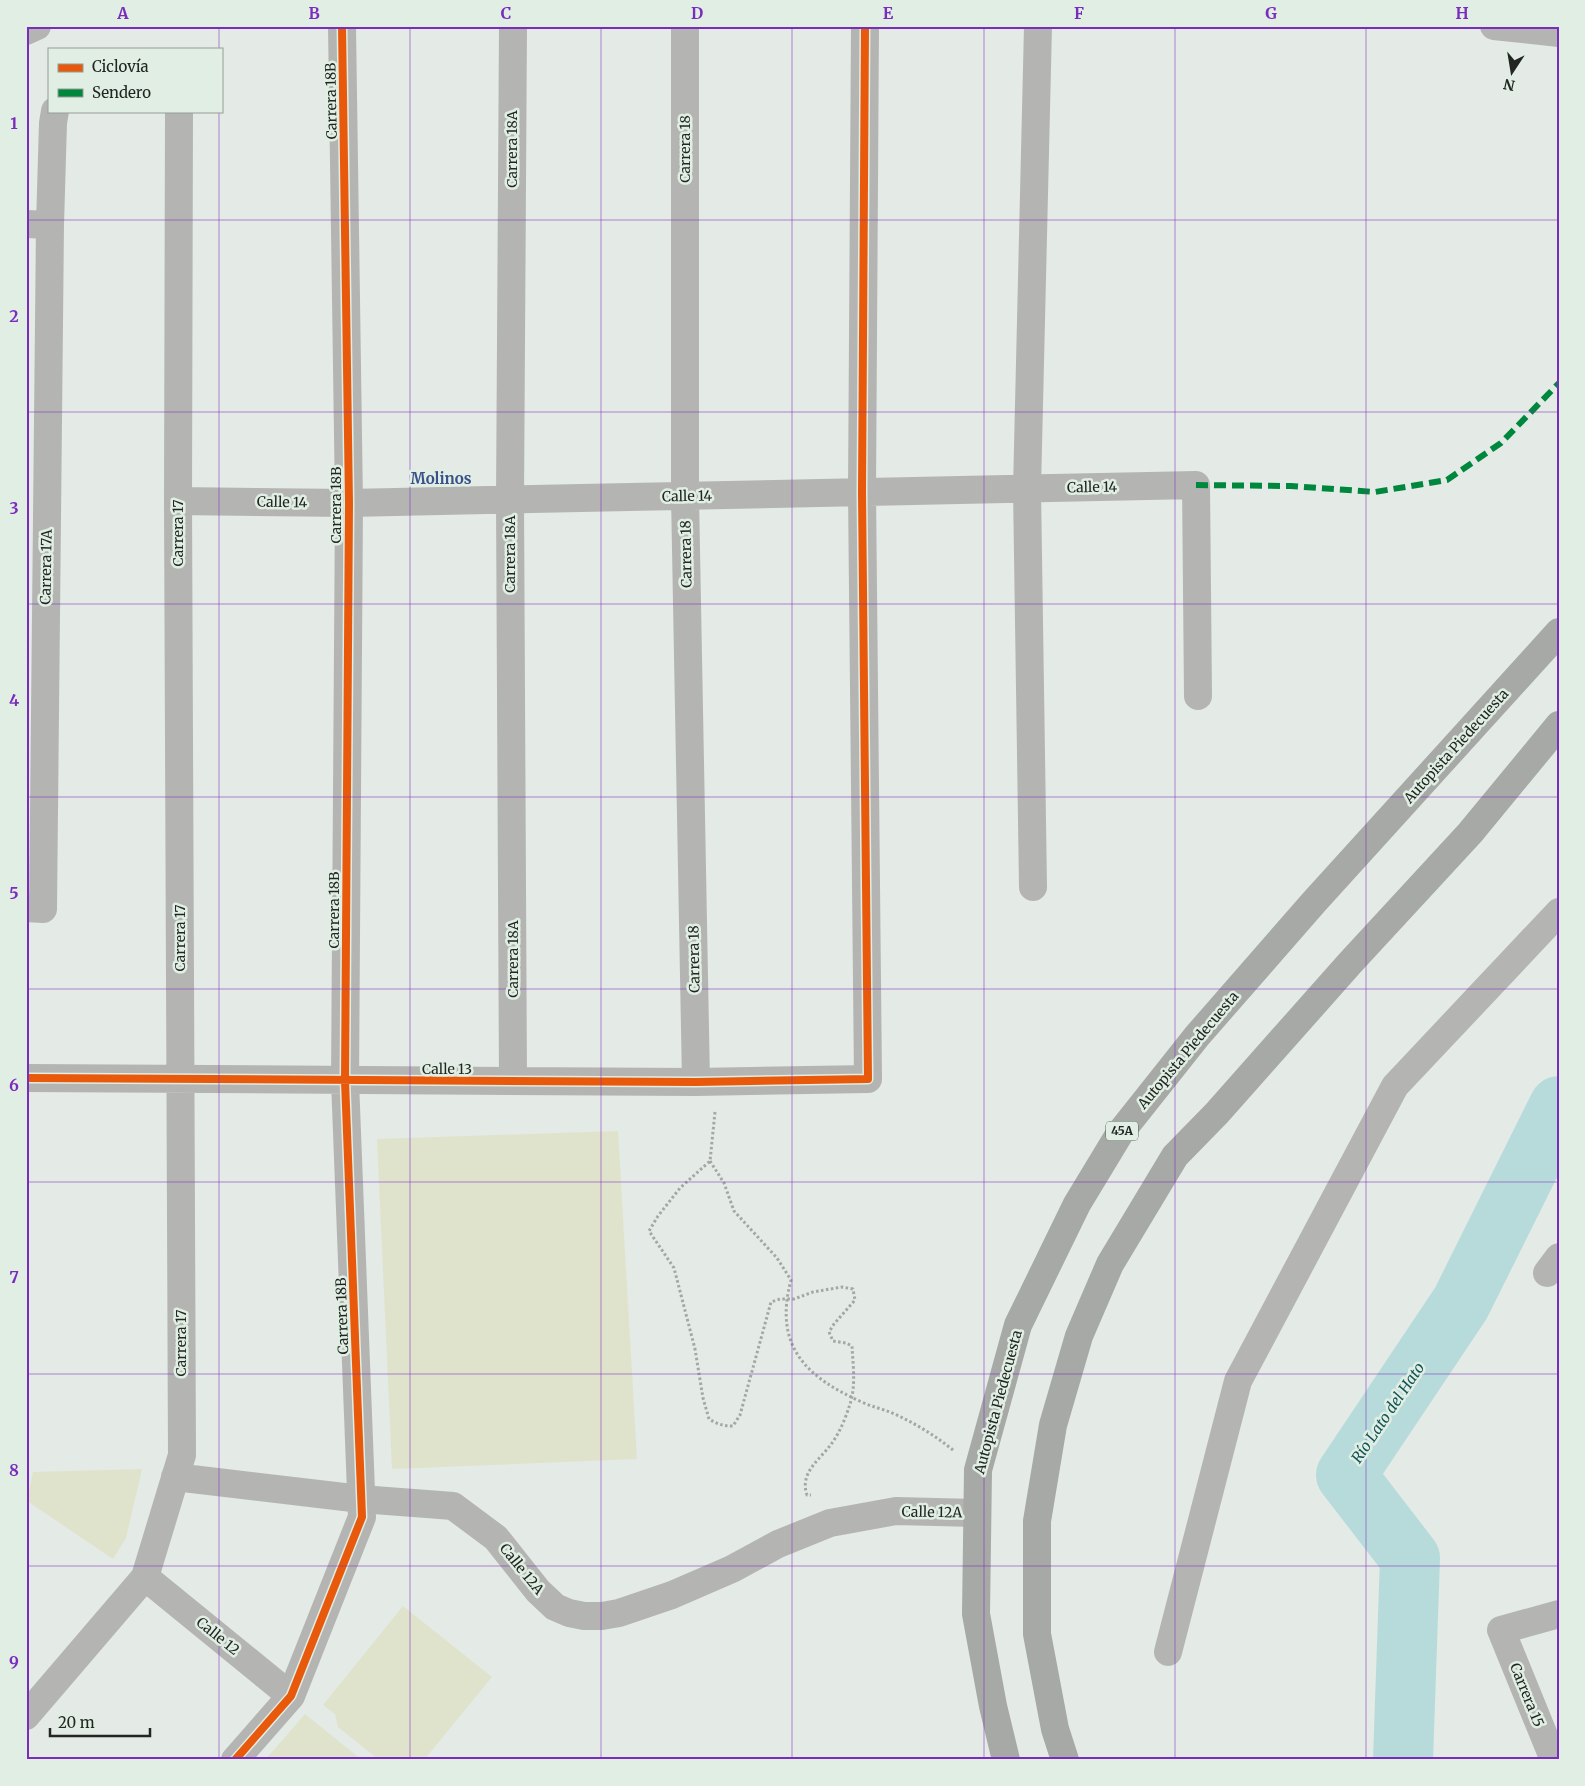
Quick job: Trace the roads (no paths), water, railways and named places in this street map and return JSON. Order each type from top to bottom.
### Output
[{"type":"highway","name":"Autopista Piedecuesta","points":[[1006,1760],[993,1706],[976,1614],[978,1470],[1018,1326],[1077,1204],[1120,1133],[1210,1022],[1314,902],[1559,632]]},
{"type":"highway","points":[[1065,1760],[1055,1729],[1038,1634],[1037,1522],[1053,1426],[1079,1336],[1110,1264],[1176,1156],[1217,1114],[1350,963],[1470,833],[1559,724]]},
{"type":"street","points":[[26,31],[37,26]]},
{"type":"street","name":"Carrera 18B","points":[[235,1760],[291,1696],[362,1517],[345,1081],[348,503],[342,26]]},
{"type":"street","name":"Carrera 18A","points":[[513,26],[510,500],[513,1081]]},
{"type":"street","name":"Carrera 18","points":[[685,26],[685,496],[707,1082]]},
{"type":"street","points":[[862,492],[865,26]]},
{"type":"street","points":[[1033,887],[1027,489],[1038,26]]},
{"type":"street","points":[[1494,26],[1559,33]]},
{"type":"street","name":"Carrera 17A","points":[[35,909],[38,225],[55,112]]},
{"type":"street","name":"Carrera 17","points":[[26,1716],[145,1577],[182,1455],[178,501],[179,112]]},
{"type":"street","name":"Calle 14","points":[[178,501],[348,503],[1196,485],[1198,696]]},
{"type":"street","name":"Calle 13","points":[[26,1078],[707,1082],[868,1079],[862,492]]},
{"type":"street","points":[[1168,1652],[1238,1381],[1395,1086],[1559,912]]},
{"type":"street","name":"Calle 12A","points":[[175,1477],[361,1499],[453,1506],[496,1538],[538,1591],[555,1607],[569,1613],[584,1616],[602,1616],[619,1613],[672,1595],[732,1569],[778,1544],[830,1523],[896,1511],[976,1513]]},
{"type":"street","name":"Calle 12","points":[[145,1577],[291,1696]]},
{"type":"street","name":"Carrera 15","points":[[1554,1760],[1501,1630],[1559,1614]]},
{"type":"waterway","name":"Río Lato del Hato","points":[[1403,1760],[1410,1558],[1346,1475],[1461,1303],[1559,1106]]},
{"type":"district","name":"Molinos","points":[[441,479]]}]
